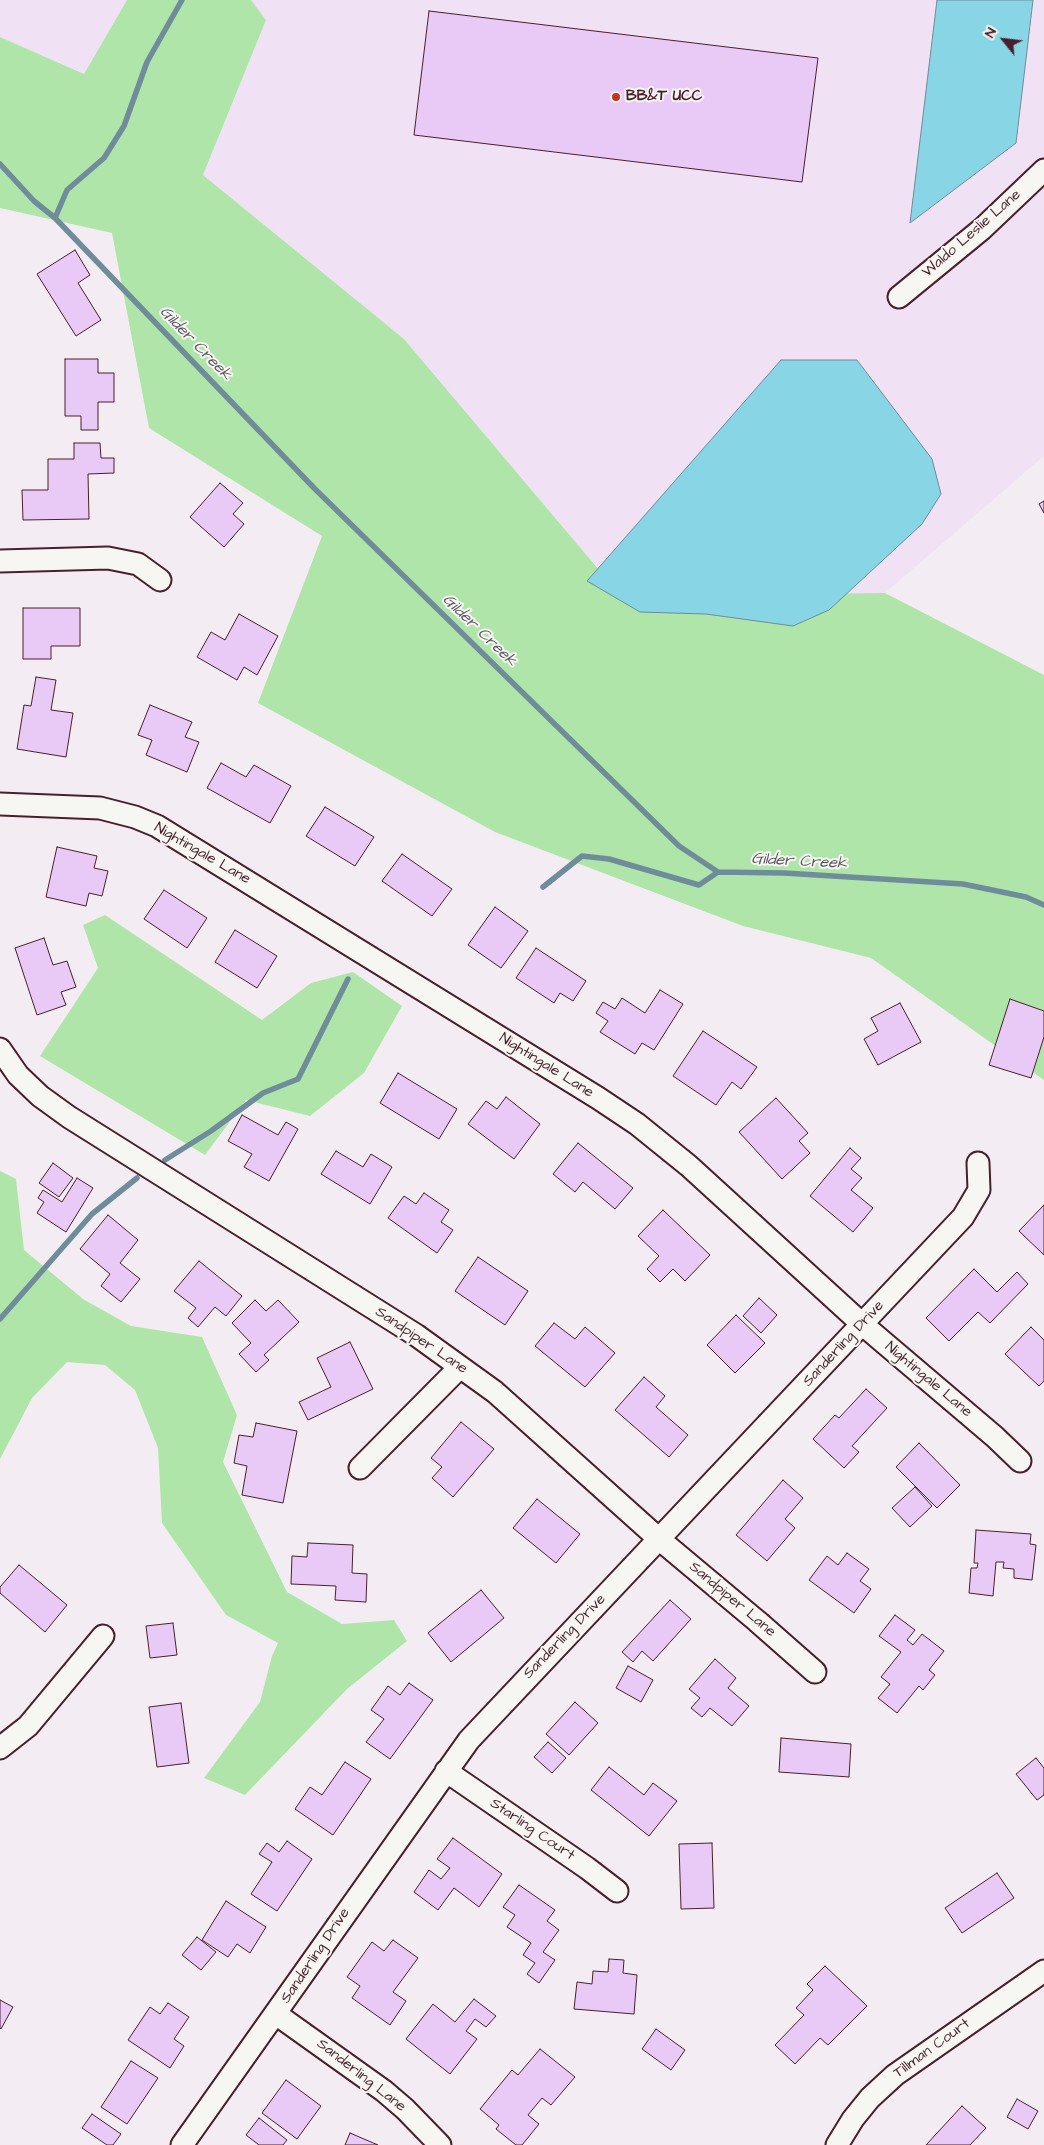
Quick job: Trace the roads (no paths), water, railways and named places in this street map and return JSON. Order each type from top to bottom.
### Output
[{"type":"street","name":"Waldo Leslie Lane","points":[[899,297],[982,229],[1044,170]]},
{"type":"street","points":[[0,561],[108,558],[138,564],[160,580]]},
{"type":"street","name":"Nightingale Lane","points":[[0,804],[100,808],[135,817],[175,835],[637,1124],[689,1166],[862,1324],[995,1437],[1020,1461]]},
{"type":"street","name":"Sandpiper Lane","points":[[0,1049],[18,1075],[40,1096],[68,1117],[416,1335],[495,1392],[659,1539],[815,1672]]},
{"type":"street","name":"Sanderling Drive","points":[[182,2145],[469,1740],[963,1217],[978,1190],[978,1162]]},
{"type":"street","points":[[360,1468],[460,1367]]},
{"type":"street","points":[[0,1748],[28,1726],[103,1636]]},
{"type":"street","name":"Starling Court","points":[[446,1771],[618,1891]]},
{"type":"street","name":"Tillman Court","points":[[837,2145],[853,2119],[870,2098],[895,2075],[1044,1971]]},
{"type":"street","name":"Sanderling Lane","points":[[276,2014],[384,2091],[405,2109],[440,2145]]},
{"type":"water","points":[[937,0],[1033,0],[1016,143],[910,223]]},
{"type":"water","points":[[781,360],[857,360],[932,459],[941,494],[922,524],[829,610],[793,626],[706,614],[640,612],[587,581]]},
{"type":"waterway","points":[[55,218],[67,190],[104,158],[124,126],[147,62],[182,0]]},
{"type":"waterway","name":"Gilder Creek","points":[[0,164],[34,201],[55,218],[314,488],[679,846],[718,872],[784,873],[963,884],[1026,897],[1044,905]]},
{"type":"waterway","points":[[543,887],[582,856],[609,859],[699,885],[718,872]]},
{"type":"waterway","points":[[165,1160],[211,1131],[263,1093],[298,1079],[348,979]]},
{"type":"waterway","points":[[0,1319],[92,1214],[137,1178]]},
{"type":"place","name":"BB&T UCC","points":[[616,97]]}]
